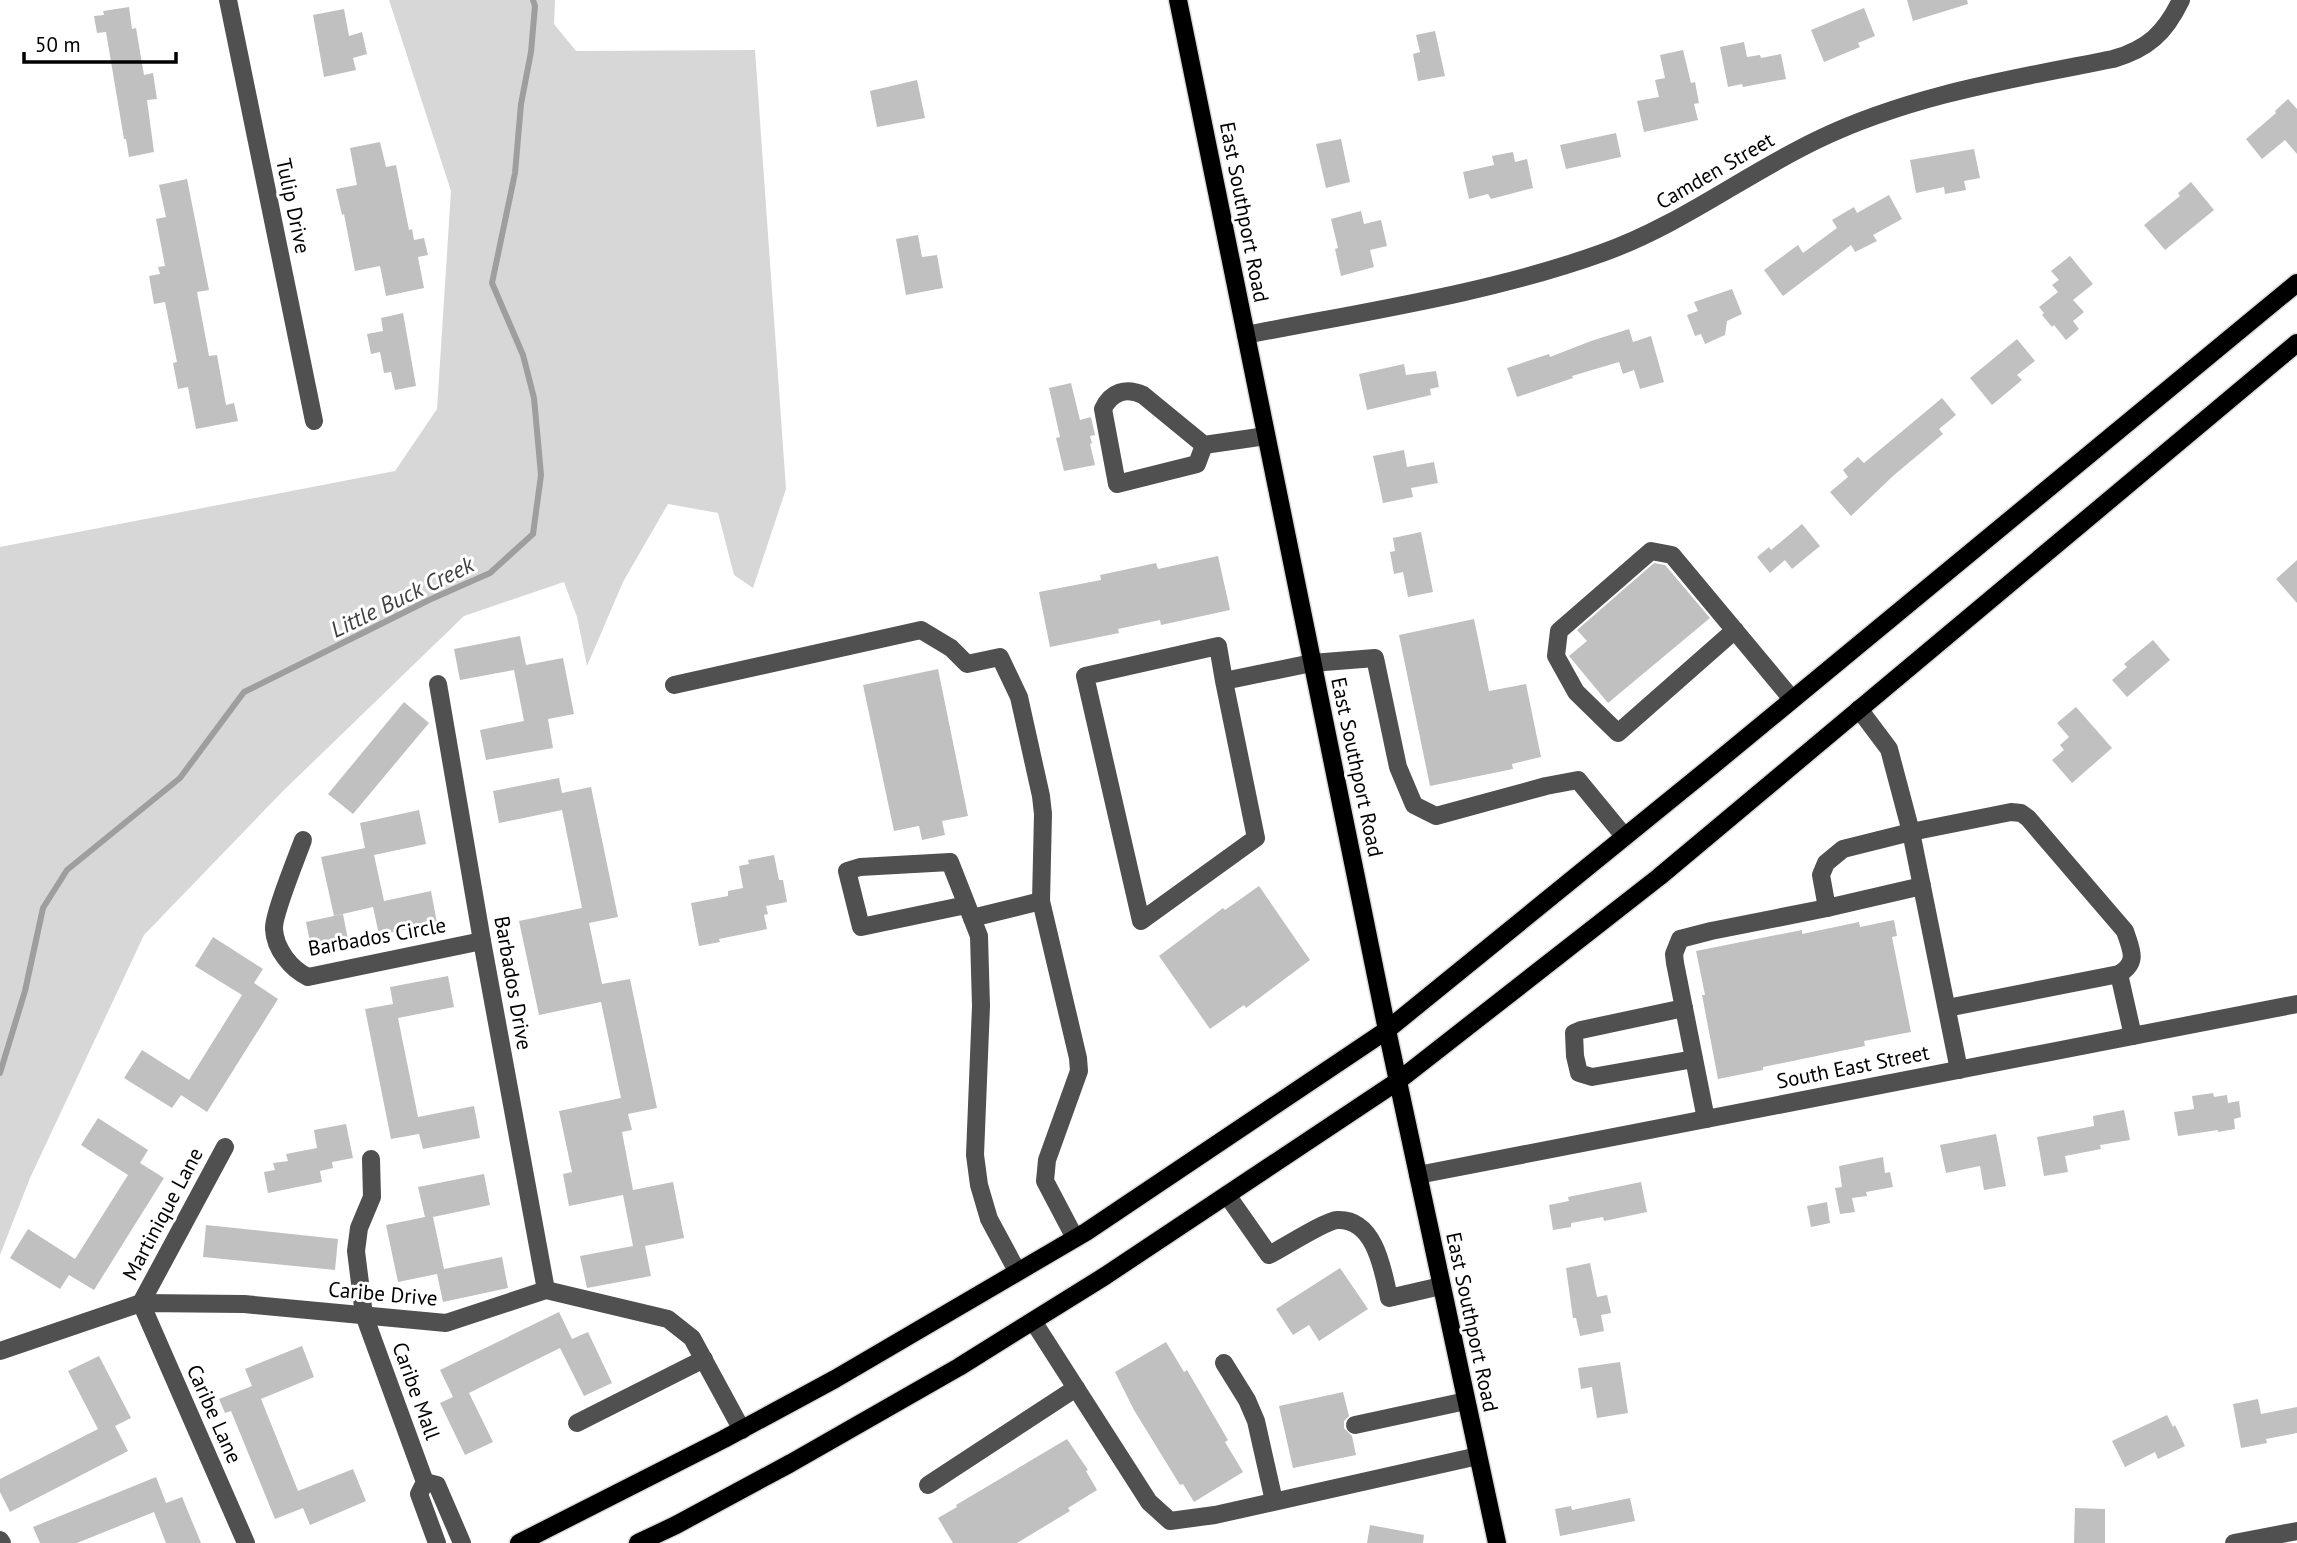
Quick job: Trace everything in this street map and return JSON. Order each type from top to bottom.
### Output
[{"type":"main road","name":"East Southport Road","points":[[1178,0],[1387,1030],[1497,1543]]},
{"type":"main road","points":[[519,1543],[742,1430],[835,1379],[1075,1238],[1387,1030],[2297,283]]},
{"type":"main road","points":[[638,1543],[791,1463],[958,1367],[1227,1195],[1398,1081],[1659,877],[2297,343]]},
{"type":"street","name":"Tulip Drive","points":[[228,0],[314,421]]},
{"type":"street","name":"Camden Street","points":[[1246,335],[1477,288],[1601,254],[1687,214],[1809,144],[1889,110],[1934,96],[2132,53],[2162,31],[2175,15],[2181,0]]},
{"type":"street","points":[[1204,445],[1197,464],[1118,484],[1102,409],[1107,398],[1122,391],[1134,390],[1204,445],[1266,436]]},
{"type":"street","points":[[1735,630],[1618,733],[1576,692],[1556,656],[1559,631],[1651,551],[1672,555],[1735,630],[1792,699]]},
{"type":"street","points":[[674,685],[921,630],[951,648],[967,664],[1000,657],[1019,697],[1041,796],[1041,901],[1079,1071],[1047,1160],[1045,1181],[1075,1238]]},
{"type":"street","points":[[1218,646],[1224,681],[1256,838],[1141,922],[1085,676],[1218,646]]},
{"type":"street","points":[[1224,681],[1312,663],[1375,657],[1398,767],[1415,805],[1436,816],[1578,780],[1624,836]]},
{"type":"street","name":"Barbados Drive","points":[[438,684],[546,1290]]},
{"type":"street","points":[[1859,709],[1889,749],[1911,832],[1959,1070]]},
{"type":"street","points":[[1827,908],[1821,875],[1826,863],[1843,849],[1911,832],[2011,813],[2028,818],[2125,931],[2133,960],[2129,967],[2119,974],[1947,1008]]},
{"type":"street","name":"Barbados Circle","points":[[303,839],[274,929],[286,959],[296,971],[308,976],[482,941]]},
{"type":"street","points":[[1017,1271],[989,1219],[979,1185],[975,1155],[981,1006],[979,936],[969,911],[950,862],[860,867],[847,871],[862,927],[969,911],[1041,901]]},
{"type":"street","points":[[1706,1119],[1674,954],[1680,939],[1922,886]]},
{"type":"street","points":[[2119,974],[2133,1036]]},
{"type":"street","name":"South East Street","points":[[1418,1175],[2297,1004]]},
{"type":"street","points":[[1684,1008],[1574,1033],[1575,1056],[1579,1073],[1592,1077],[1694,1059]]},
{"type":"street","name":"Martinique Lane","points":[[141,1303],[225,1147]]},
{"type":"street","name":"Caribe Mall","points":[[371,1159],[372,1197],[359,1228],[356,1251],[364,1315],[425,1482],[419,1494],[437,1543]]},
{"type":"street","points":[[1227,1195],[1269,1255],[1335,1220],[1353,1222],[1366,1233],[1380,1258],[1389,1298],[1441,1286]]},
{"type":"street","points":[[546,1290],[668,1319],[692,1338],[742,1430]]},
{"type":"street","name":"Caribe Drive","points":[[0,1351],[141,1303],[244,1304],[446,1323],[546,1290]]},
{"type":"street","name":"Caribe Lane","points":[[141,1303],[246,1543]]},
{"type":"street","points":[[1033,1321],[1149,1502],[1170,1521],[1215,1515],[1478,1456]]},
{"type":"street","points":[[577,1423],[704,1359]]},
{"type":"street","points":[[1224,1363],[1247,1400],[1256,1421],[1275,1501]]},
{"type":"street","points":[[928,1485],[1076,1388]]},
{"type":"street","points":[[1356,1425],[1466,1401]]},
{"type":"street","name":"Caribe Mall","points":[[425,1482],[437,1485],[463,1543]]},
{"type":"street","points":[[2234,1543],[2297,1531]]},
{"type":"shaded area","points":[[389,0],[555,0],[554,24],[576,51],[755,50],[786,489],[753,588],[734,575],[718,513],[668,504],[623,582],[587,666],[577,617],[564,582],[464,616],[282,792],[144,935],[30,1178],[0,1255],[0,547],[395,471],[437,409],[451,191]]},
{"type":"building","points":[[1907,0],[1967,0],[1968,4],[1913,21]]},
{"type":"building","points":[[129,7],[132,29],[136,28],[144,75],[153,73],[157,99],[147,100],[154,152],[129,157],[106,32],[97,33],[94,16],[104,15],[103,11]]},
{"type":"building","points":[[1864,8],[1875,36],[1858,43],[1860,47],[1824,62],[1811,30]]},
{"type":"building","points":[[344,9],[349,36],[362,32],[367,54],[353,58],[356,70],[324,77],[313,15]]},
{"type":"building","points":[[1435,31],[1445,76],[1418,81],[1413,54],[1420,52],[1416,35]]},
{"type":"building","points":[[1744,42],[1747,57],[1760,55],[1761,58],[1781,54],[1786,79],[1728,87],[1720,47]]},
{"type":"building","points":[[1683,50],[1691,83],[1695,82],[1699,103],[1694,104],[1698,120],[1644,132],[1637,101],[1659,97],[1655,80],[1665,78],[1660,55]]},
{"type":"building","points":[[917,80],[925,118],[877,127],[870,91]]},
{"type":"building","points":[[2288,99],[2297,109],[2297,154],[2285,140],[2262,159],[2246,139]]},
{"type":"building","points":[[1616,133],[1621,157],[1566,169],[1560,145]]},
{"type":"building","points":[[1341,139],[1350,182],[1326,188],[1316,144]]},
{"type":"building","points":[[380,142],[386,167],[396,165],[409,230],[412,229],[414,240],[424,238],[428,255],[418,257],[424,288],[386,296],[380,266],[355,271],[344,214],[342,215],[336,189],[357,185],[350,148]]},
{"type":"building","points":[[1974,149],[1980,178],[1964,181],[1966,190],[1945,194],[1944,187],[1916,193],[1910,160]]},
{"type":"building","points":[[1513,152],[1515,162],[1527,159],[1533,188],[1491,199],[1488,194],[1469,199],[1463,172],[1494,165],[1492,156]]},
{"type":"building","points":[[187,179],[209,290],[197,292],[209,356],[217,355],[226,405],[234,403],[238,421],[196,429],[188,387],[178,389],[173,363],[177,362],[165,302],[154,304],[149,276],[160,274],[158,267],[165,266],[156,219],[166,217],[159,185]]},
{"type":"building","points":[[2191,182],[2214,210],[2165,250],[2144,225],[2180,196],[2178,193]]},
{"type":"building","points":[[1889,195],[1902,219],[1873,235],[1877,241],[1855,252],[1851,245],[1783,296],[1764,270],[1798,245],[1803,253],[1837,228],[1832,220],[1854,207],[1857,213]]},
{"type":"building","points":[[1361,211],[1364,224],[1381,220],[1387,246],[1370,250],[1374,267],[1341,276],[1331,219]]},
{"type":"building","points":[[918,235],[922,257],[937,255],[943,288],[906,295],[896,239]]},
{"type":"building","points":[[2070,256],[2093,284],[2073,300],[2084,312],[2073,321],[2079,329],[2066,340],[2042,315],[2044,313],[2039,307],[2058,292],[2052,285],[2059,280],[2051,271]]},
{"type":"building","points":[[1732,289],[1742,314],[1727,321],[1725,335],[1705,344],[1701,334],[1695,336],[1687,315],[1698,311],[1694,302]]},
{"type":"building","points":[[403,313],[416,386],[395,390],[391,372],[384,373],[380,352],[371,354],[367,334],[383,331],[381,318]]},
{"type":"building","points":[[1629,329],[1633,342],[1651,336],[1664,382],[1640,389],[1634,370],[1623,374],[1619,362],[1517,397],[1507,368],[1549,354],[1550,357]]},
{"type":"building","points":[[2017,339],[2035,361],[2017,375],[2022,380],[1992,405],[1970,378]]},
{"type":"building","points":[[1404,364],[1406,375],[1436,371],[1439,387],[1430,389],[1431,395],[1367,410],[1359,374]]},
{"type":"building","points":[[1071,383],[1080,420],[1091,417],[1095,435],[1090,436],[1090,444],[1095,465],[1064,471],[1056,438],[1060,437],[1049,388]]},
{"type":"building","points":[[1942,398],[1956,415],[1939,429],[1943,434],[1851,516],[1830,492],[1848,477],[1843,470],[1858,457],[1864,463]]},
{"type":"building","points":[[1404,450],[1407,467],[1434,462],[1438,483],[1411,488],[1413,497],[1383,503],[1373,456]]},
{"type":"building","points":[[1802,524],[1820,546],[1792,569],[1785,560],[1770,573],[1757,557],[1769,547],[1771,550]]},
{"type":"building","points":[[1421,532],[1433,592],[1408,597],[1403,572],[1394,574],[1390,552],[1395,551],[1393,538]]},
{"type":"building","points":[[1218,556],[1230,610],[1161,625],[1160,620],[1118,629],[1119,633],[1050,647],[1039,592],[1101,580],[1100,575],[1156,563],[1158,569]]},
{"type":"building","points":[[2297,560],[2297,603],[2276,579]]},
{"type":"building","points":[[1654,563],[1665,565],[1710,618],[1608,703],[1569,656],[1587,641],[1577,630]]},
{"type":"building","points":[[1474,619],[1489,691],[1526,684],[1541,757],[1512,764],[1513,769],[1430,786],[1399,635]]},
{"type":"building","points":[[520,636],[526,665],[563,658],[574,714],[548,719],[553,748],[486,760],[480,730],[524,721],[514,670],[460,680],[454,649]]},
{"type":"building","points":[[2153,640],[2170,660],[2127,697],[2112,680],[2127,667],[2124,664]]},
{"type":"building","points":[[938,669],[968,816],[942,821],[945,835],[922,840],[919,826],[894,831],[863,685]]},
{"type":"building","points":[[404,702],[429,723],[353,814],[328,794]]},
{"type":"building","points":[[2076,707],[2112,748],[2072,783],[2052,760],[2064,750],[2060,745],[2069,737],[2057,723]]},
{"type":"building","points":[[559,778],[562,793],[591,787],[618,917],[589,923],[602,984],[630,979],[657,1108],[628,1114],[632,1130],[622,1132],[633,1190],[673,1182],[684,1238],[645,1246],[651,1276],[587,1288],[580,1256],[633,1246],[623,1195],[569,1206],[563,1174],[572,1172],[559,1111],[621,1098],[601,1002],[539,1015],[519,921],[582,908],[562,810],[499,823],[493,791]]},
{"type":"building","points":[[419,810],[426,844],[374,855],[384,901],[431,891],[437,923],[379,935],[373,907],[334,916],[321,857],[365,848],[360,823]]},
{"type":"building","points":[[774,855],[787,902],[766,906],[768,914],[764,915],[767,929],[699,946],[691,903],[728,896],[728,891],[743,888],[739,866],[749,864],[748,860]]},
{"type":"building","points":[[1259,886],[1310,960],[1246,1008],[1244,1005],[1210,1029],[1159,956],[1223,908],[1225,910]]},
{"type":"building","points":[[343,914],[349,945],[312,952],[306,922]]},
{"type":"building","points":[[1894,920],[1897,936],[1892,937],[1911,1032],[1864,1041],[1865,1046],[1718,1079],[1696,951],[1802,930],[1802,934],[1859,922],[1860,927]]},
{"type":"building","points":[[213,937],[263,969],[254,983],[278,999],[207,1112],[181,1095],[172,1108],[124,1078],[142,1050],[189,1080],[242,995],[195,966]]},
{"type":"building","points":[[448,976],[454,1007],[398,1018],[418,1117],[474,1106],[480,1138],[423,1149],[419,1134],[391,1139],[365,1009],[393,1004],[390,987]]},
{"type":"building","points":[[2213,1093],[2214,1097],[2227,1095],[2228,1103],[2239,1101],[2241,1117],[2234,1119],[2235,1129],[2178,1136],[2174,1112],[2194,1109],[2192,1096]]},
{"type":"building","points":[[2124,1110],[2130,1140],[2100,1145],[2101,1149],[2065,1156],[2068,1172],[2044,1176],[2037,1137],[2094,1126],[2093,1116]]},
{"type":"building","points":[[98,1118],[148,1150],[140,1163],[164,1178],[94,1290],[69,1275],[60,1289],[10,1258],[28,1229],[75,1259],[128,1175],[81,1145]]},
{"type":"building","points":[[346,1124],[353,1158],[332,1162],[333,1168],[320,1171],[322,1182],[268,1193],[264,1172],[275,1170],[273,1163],[288,1161],[286,1154],[317,1148],[314,1130]]},
{"type":"building","points":[[1996,1134],[2006,1186],[1984,1190],[1980,1166],[1946,1173],[1940,1145]]},
{"type":"building","points":[[1883,1157],[1885,1173],[1890,1172],[1893,1187],[1866,1192],[1867,1196],[1852,1198],[1855,1212],[1840,1214],[1835,1188],[1842,1187],[1839,1166]]},
{"type":"building","points":[[484,1174],[490,1205],[433,1217],[444,1269],[502,1257],[508,1288],[443,1302],[437,1274],[398,1282],[386,1225],[425,1217],[418,1187]]},
{"type":"building","points":[[1641,1182],[1647,1212],[1604,1221],[1603,1217],[1571,1223],[1571,1227],[1553,1230],[1549,1205],[1569,1201],[1568,1197]]},
{"type":"building","points":[[1827,1202],[1830,1223],[1811,1227],[1807,1206]]},
{"type":"building","points":[[206,1225],[338,1239],[335,1270],[203,1257]]},
{"type":"building","points":[[1590,1263],[1597,1297],[1607,1295],[1611,1313],[1601,1315],[1604,1331],[1580,1336],[1576,1318],[1573,1318],[1566,1268]]},
{"type":"building","points":[[1340,1268],[1368,1309],[1319,1341],[1309,1325],[1293,1335],[1276,1309]]},
{"type":"building","points":[[559,1312],[572,1339],[588,1332],[612,1383],[584,1396],[560,1348],[469,1393],[493,1442],[465,1455],[440,1403],[453,1397],[440,1370]]},
{"type":"building","points":[[1166,1342],[1184,1372],[1187,1370],[1228,1440],[1225,1442],[1243,1472],[1194,1502],[1183,1484],[1180,1485],[1134,1410],[1115,1372]]},
{"type":"building","points":[[302,1346],[314,1377],[261,1399],[298,1491],[353,1469],[366,1501],[310,1525],[303,1508],[275,1519],[231,1411],[225,1413],[219,1399],[252,1386],[245,1369]]},
{"type":"building","points":[[99,1356],[131,1418],[115,1426],[128,1451],[10,1512],[0,1492],[0,1479],[98,1429],[68,1371]]},
{"type":"building","points":[[1620,1362],[1628,1413],[1597,1418],[1592,1387],[1581,1389],[1578,1368]]},
{"type":"building","points":[[1343,1392],[1349,1416],[1344,1421],[1344,1428],[1352,1436],[1356,1455],[1293,1468],[1279,1406]]},
{"type":"building","points":[[2258,1399],[2261,1414],[2297,1407],[2297,1433],[2266,1439],[2267,1443],[2241,1448],[2233,1404]]},
{"type":"building","points":[[2167,1415],[2185,1446],[2158,1459],[2155,1452],[2125,1467],[2112,1441]]},
{"type":"building","points":[[1067,1439],[1088,1470],[1086,1471],[1097,1490],[1068,1508],[1070,1511],[1017,1543],[953,1543],[938,1518]]},
{"type":"building","points":[[156,1477],[166,1503],[182,1497],[201,1543],[166,1543],[154,1512],[77,1543],[40,1543],[33,1527]]},
{"type":"building","points":[[1630,1498],[1635,1521],[1560,1536],[1555,1509],[1571,1506],[1572,1510]]},
{"type":"building","points":[[2075,1508],[2105,1509],[2105,1543],[2074,1543]]},
{"type":"building","points":[[1370,1525],[1424,1535],[1423,1543],[1367,1543]]},
{"type":"waterway","name":"Little Buck Creek","points":[[0,1073],[25,991],[43,908],[67,870],[180,778],[244,692],[429,600],[490,573],[533,534],[541,475],[534,398],[523,355],[492,283],[515,173],[521,104],[531,52],[535,6],[533,0]]}]
